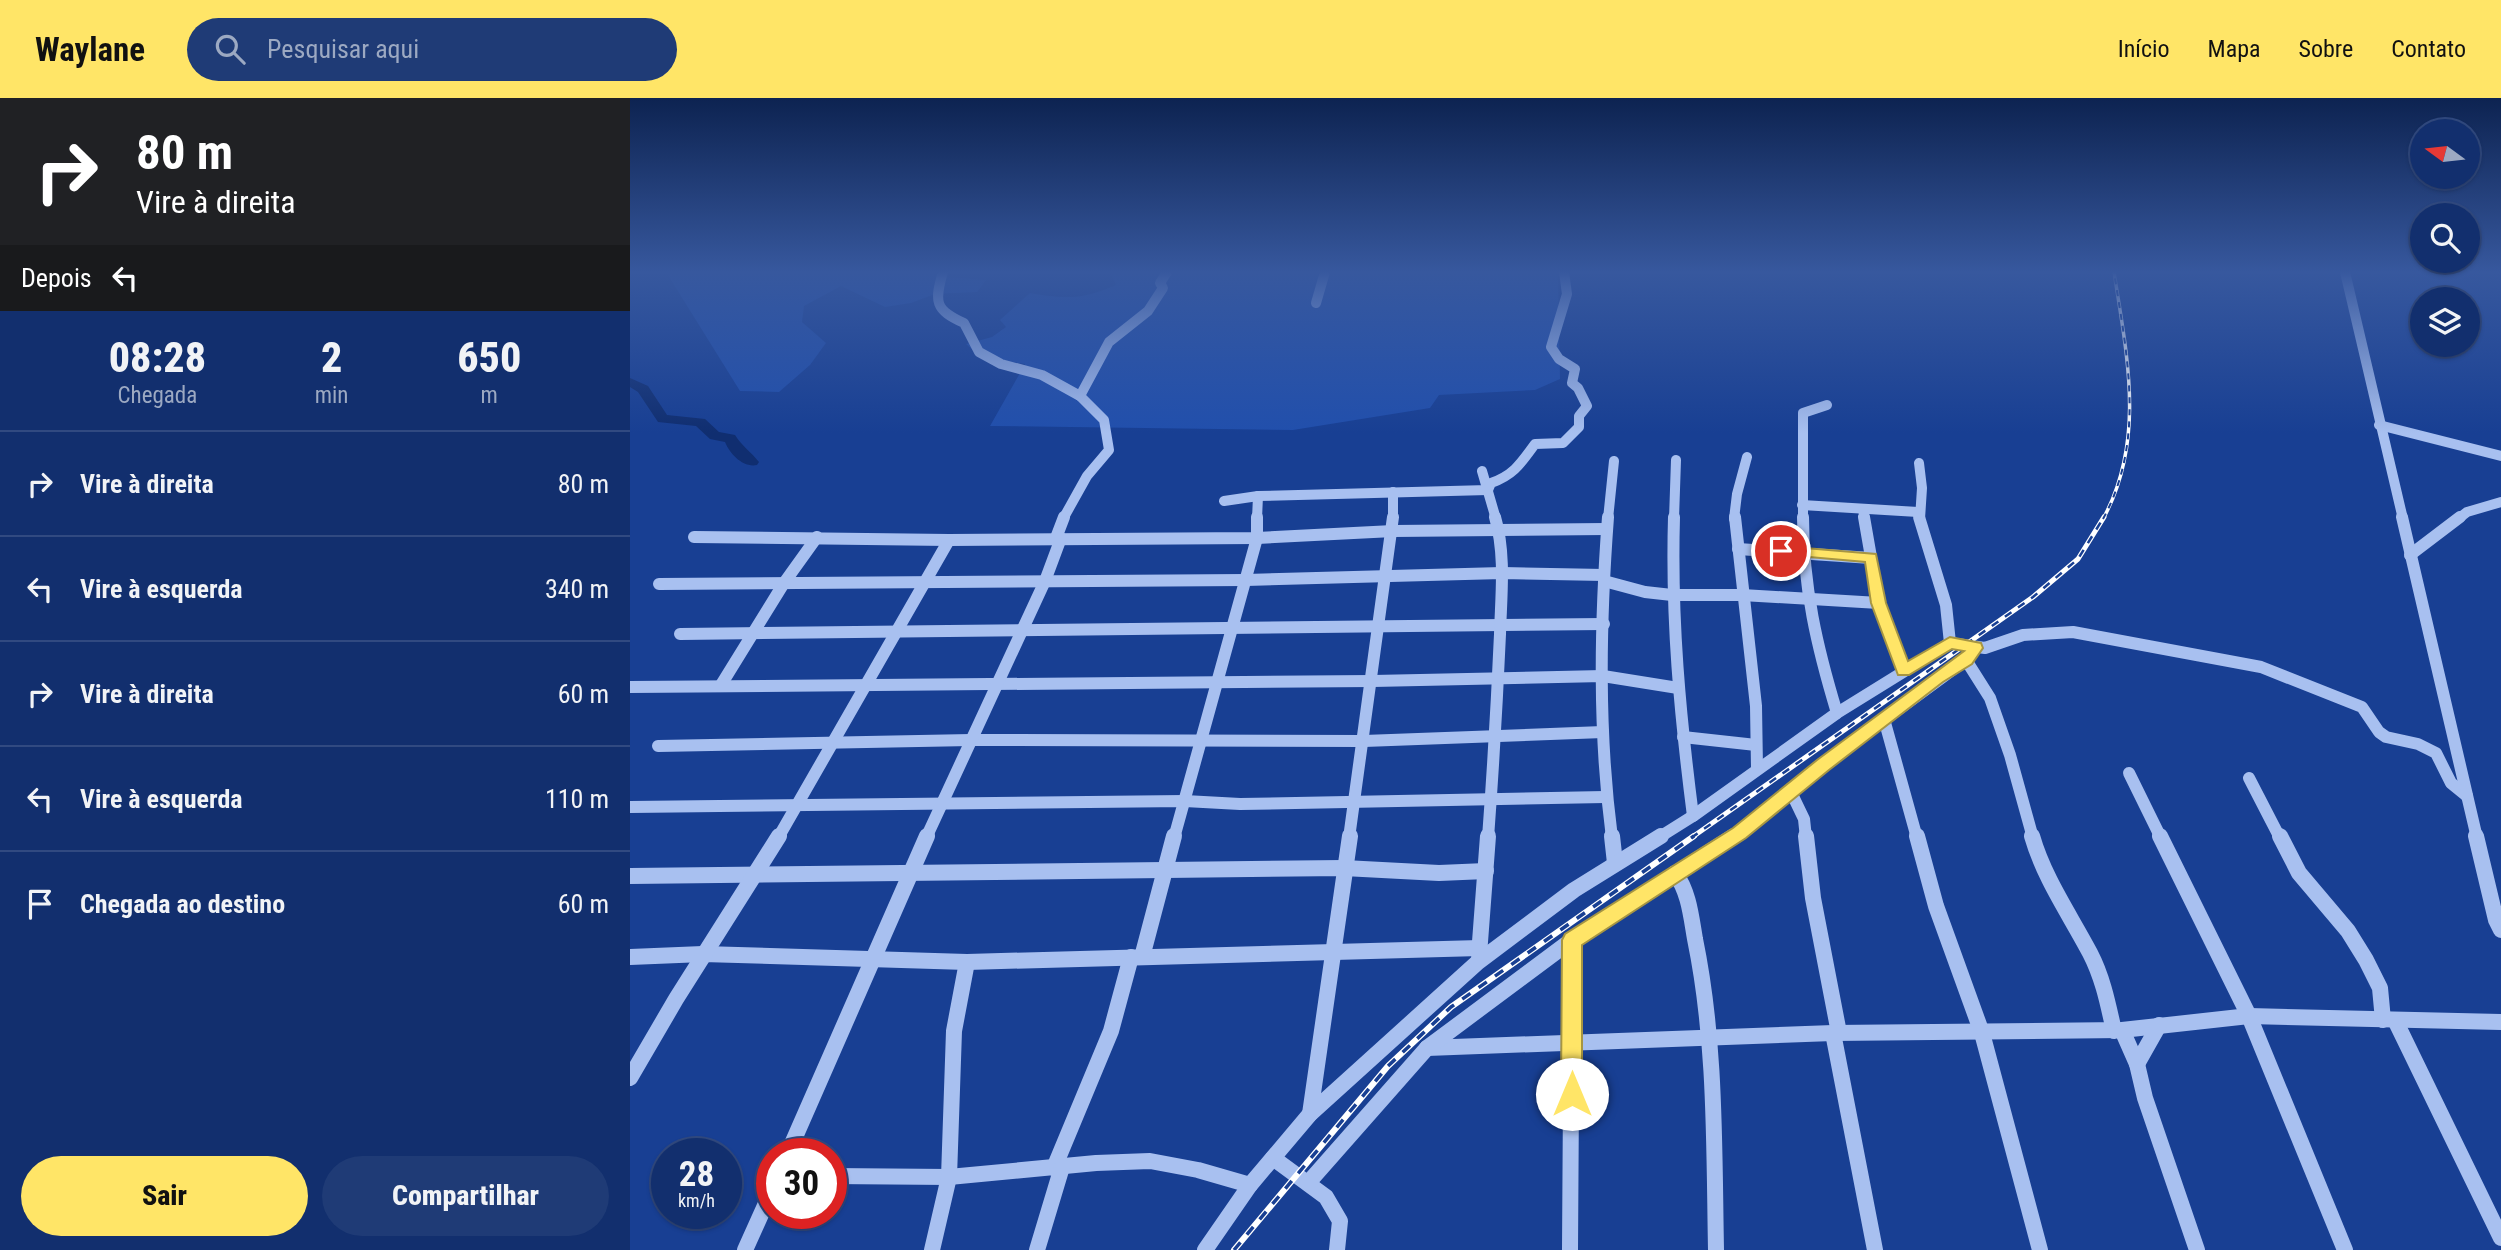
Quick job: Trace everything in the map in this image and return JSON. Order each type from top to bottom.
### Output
[{"type":"street","points":[[795,1138],[942,802],[1045,581],[1068,510],[1087,476],[1110,450],[1104,420],[1080,396],[1042,375],[1001,365],[979,352],[965,326]]},
{"type":"street","points":[[1080,396],[1112,338],[1131,326]]},
{"type":"street","points":[[1488,490],[1491,483],[1508,479],[1515,474],[1535,444],[1555,448],[1564,443],[1579,427],[1579,416],[1587,406],[1578,388],[1572,383],[1574,369],[1559,359],[1551,347],[1557,326]]},
{"type":"street","points":[[2357,326],[2501,930]]},
{"type":"street","points":[[1827,405],[1804,413],[1803,552],[1816,643],[1837,713]]},
{"type":"street","points":[[2379,425],[2501,458]]},
{"type":"street","points":[[1747,457],[1737,494],[1734,522],[1756,706],[1757,768]]},
{"type":"street","points":[[1676,460],[1672,595],[1678,688],[1693,816]]},
{"type":"street","points":[[1614,461],[1606,529],[1604,578],[1603,732],[1605,797],[1615,863]]},
{"type":"street","points":[[1919,463],[1922,488],[1918,512],[1946,605],[1950,643]]},
{"type":"street","points":[[1479,955],[1502,626],[1499,530],[1482,471]]},
{"type":"street","points":[[1224,501],[1258,496],[1488,490]]},
{"type":"street","points":[[1310,1114],[1373,681],[1393,531],[1393,492]]},
{"type":"street","points":[[1037,1250],[1058,1168],[1111,1031],[1166,870],[1215,682],[1257,538],[1258,496]]},
{"type":"street","points":[[2410,555],[2467,512],[2501,502]]},
{"type":"street","points":[[1802,505],[1918,512]]},
{"type":"street","points":[[1863,510],[1879,603],[1903,671]]},
{"type":"street","points":[[694,537],[949,540],[1257,538],[1393,531],[1606,529]]},
{"type":"street","points":[[721,685],[784,583],[817,537]]},
{"type":"street","points":[[630,1078],[703,954],[757,873],[836,743],[949,540]]},
{"type":"street","points":[[1738,549],[1871,558]]},
{"type":"street","points":[[659,584],[1246,580],[1502,573],[1604,578],[1644,592],[1672,595],[1742,595],[1879,603]]},
{"type":"street","points":[[680,634],[1604,624]]},
{"type":"street","points":[[1308,1183],[1427,1048],[1572,940],[1739,833],[1971,654],[2023,635],[2073,632],[2221,657],[2261,667],[2362,707],[2379,732],[2386,737],[2418,744],[2436,753],[2451,783],[2467,796]]},
{"type":"street","points":[[1950,643],[1971,654]]},
{"type":"street","points":[[1205,1250],[1250,1185],[1310,1114],[1479,955],[1615,863],[1693,816],[1837,713],[1950,643]]},
{"type":"street","points":[[1971,654],[1975,678],[1990,698],[2010,755],[2034,843],[2062,906],[2090,953],[2104,985],[2118,1030],[2137,1064],[2145,1098],[2197,1250]]},
{"type":"street","points":[[630,687],[1373,681],[1603,676],[1678,688]]},
{"type":"street","points":[[1884,719],[1936,906],[1982,1033],[2040,1250]]},
{"type":"street","points":[[658,746],[971,740],[1364,741],[1603,732]]},
{"type":"street","points":[[1683,737],[1756,745]]},
{"type":"street","points":[[2129,773],[2249,1016],[2345,1250]]},
{"type":"street","points":[[2249,778],[2299,873],[2348,930],[2367,960],[2380,988],[2389,1020],[2501,1238]]},
{"type":"street","points":[[1791,792],[1804,819],[1815,910],[1875,1250]]},
{"type":"street","points":[[630,807],[942,802],[1185,801],[1240,804],[1605,797]]},
{"type":"street","points":[[630,876],[1344,868],[1439,873],[1486,871]]},
{"type":"street","points":[[1675,873],[1684,885],[1689,907],[1703,976],[1711,1040],[1716,1250]]},
{"type":"street","points":[[1570,1250],[1572,940]]},
{"type":"street","points":[[630,957],[703,954],[967,962],[1332,951],[1479,955]]},
{"type":"street","points":[[932,1250],[950,1177],[954,1031],[967,962]]},
{"type":"street","points":[[1427,1048],[1711,1040],[1836,1033],[2118,1030],[2249,1016],[2501,1022]]},
{"type":"street","points":[[2137,1064],[2159,1026]]},
{"type":"street","points":[[1273,1158],[1326,1197],[1340,1222],[1337,1250]]},
{"type":"street","points":[[847,1176],[950,1177],[1096,1163],[1150,1161],[1198,1170],[1250,1185]]},
{"type":"street","points":[[744,1250],[756,1224]]},
{"type":"shaded area","points":[[699,326],[806,326],[826,343],[810,365],[779,392],[740,391]]},
{"type":"shaded area","points":[[1559,326],[1560,379],[1535,390],[1439,395],[1430,408],[1293,430],[990,426],[1025,364],[982,358],[966,344],[992,337],[1006,327]]},
{"type":"waterway","points":[[630,382],[643,389],[663,419],[700,422],[715,436],[730,438],[735,449],[752,462]]},
{"type":"railway","points":[[2104,518],[2125,459],[2129,428],[2130,397],[2123,326]]},
{"type":"railway","points":[[1691,838],[2033,597],[2078,559],[2104,518]]},
{"type":"railway","points":[[1234,1250],[1388,1066],[1451,1007],[1694,836]]},
{"type":"route","points":[[1572,1094],[1572,940],[1739,833],[1823,765],[1966,660],[1975,648],[1964,644],[1943,645],[1932,655],[1903,671],[1879,603],[1871,558],[1781,551]]}]
